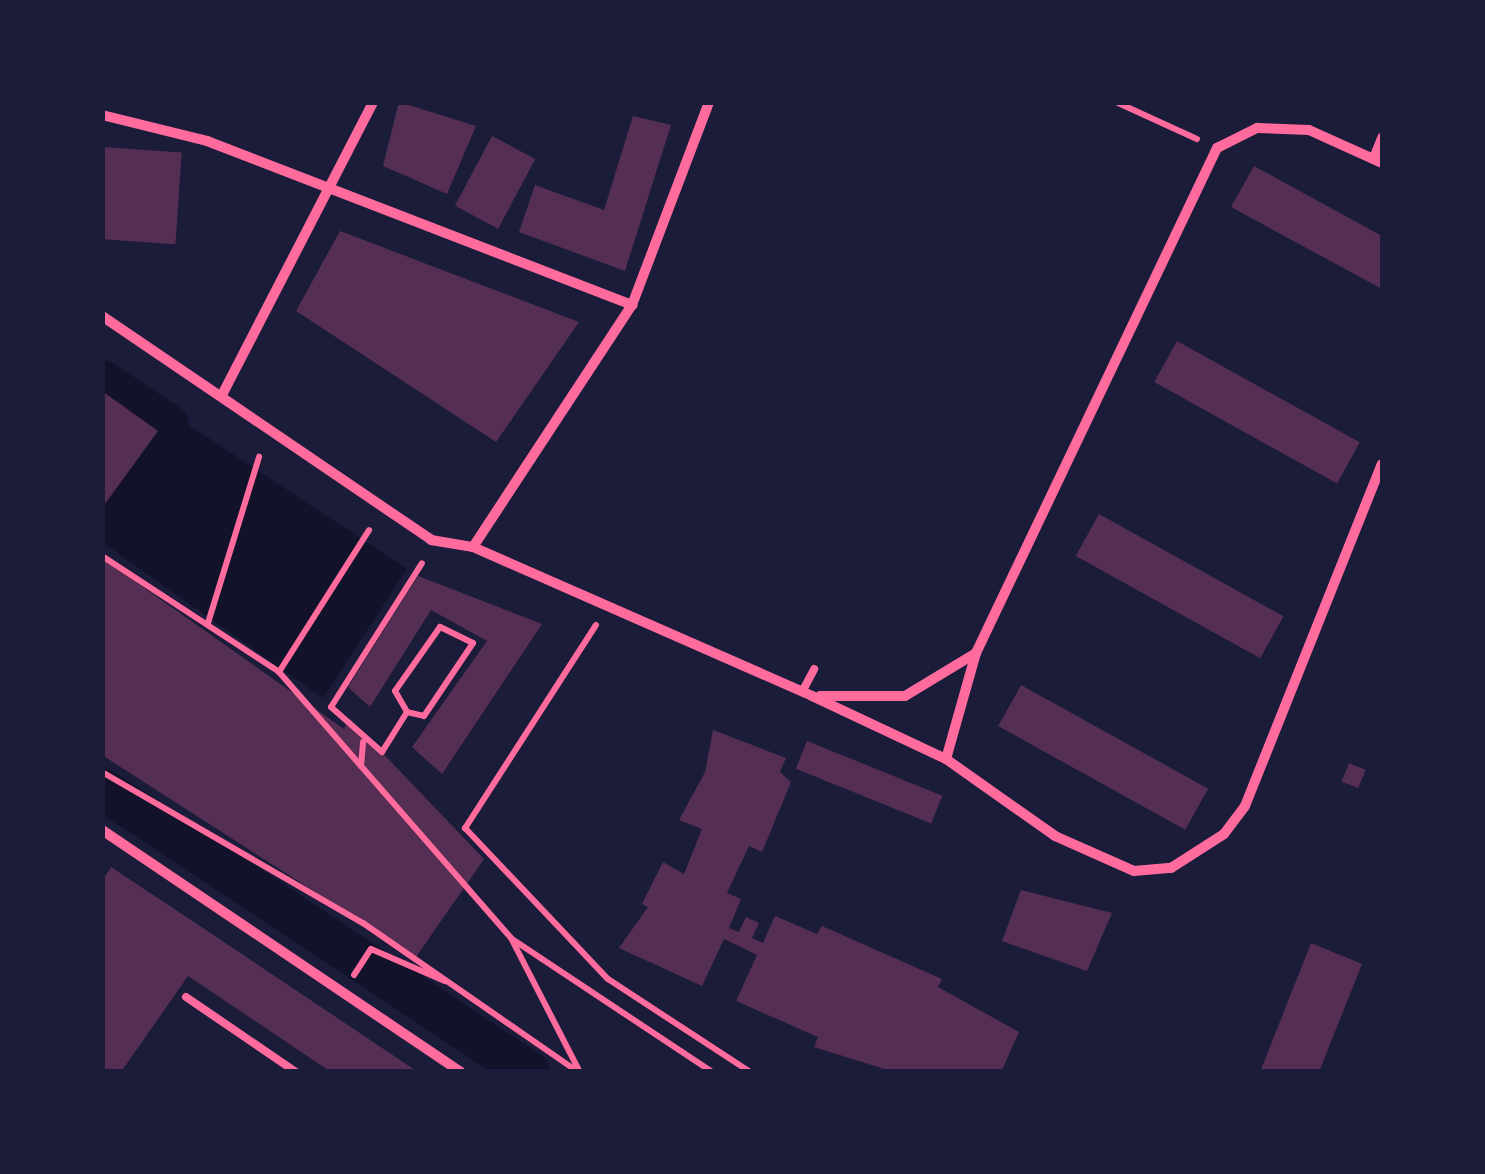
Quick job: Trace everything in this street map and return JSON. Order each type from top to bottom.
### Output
[{"type":"street","points":[[222,394],[373,102]]},
{"type":"street","points":[[473,547],[632,305],[710,102]]},
{"type":"street","points":[[102,116],[332,186],[632,305]]},
{"type":"street","points":[[946,759],[976,653],[1217,148],[1257,128],[1310,130],[1378,160],[1382,138]]},
{"type":"street","points":[[102,316],[222,394],[431,540],[473,547],[946,759],[1055,836],[1134,871],[1171,868],[1201,850],[1246,806],[1382,464]]},
{"type":"street","points":[[807,694],[905,696],[976,653]]},
{"type":"street","points":[[102,830],[462,1072]]},
{"type":"lane","points":[[807,694],[814,669]]},
{"type":"lane","points":[[186,997],[296,1072]]},
{"type":"path","points":[[1116,102],[1217,148]]},
{"type":"path","points":[[208,623],[259,457]]},
{"type":"path","points":[[279,672],[369,530]]},
{"type":"path","points":[[102,556],[279,672],[511,938],[579,1072]]},
{"type":"path","points":[[407,712],[382,752],[362,742],[331,706],[422,563]]},
{"type":"path","points":[[575,624],[596,624],[466,828],[608,979],[750,1072]]},
{"type":"path","points":[[440,628],[473,643],[424,716],[407,712],[395,690],[440,628]]},
{"type":"path","points":[[361,766],[362,742]]},
{"type":"path","points":[[102,772],[451,982],[579,1072]]},
{"type":"path","points":[[511,938],[712,1072]]},
{"type":"path","points":[[356,972],[371,949],[408,972],[451,982]]},
{"type":"shaded area","points":[[175,416],[407,569],[323,698],[103,543],[103,521]]},
{"type":"building","points":[[399,102],[476,126],[447,194],[383,166]]},
{"type":"building","points":[[633,116],[671,125],[625,271],[519,232],[535,185],[604,210]]},
{"type":"building","points":[[492,136],[535,159],[498,229],[455,206]]},
{"type":"building","points":[[102,147],[182,153],[175,244],[102,239]]},
{"type":"building","points":[[1254,166],[1382,236],[1382,289],[1231,207]]},
{"type":"building","points":[[340,231],[579,322],[496,442],[296,311]]},
{"type":"building","points":[[1177,341],[1360,442],[1337,483],[1154,382]]},
{"type":"building","points":[[102,391],[158,431],[102,508]]},
{"type":"building","points":[[1099,514],[1284,616],[1260,658],[1076,556]]},
{"type":"building","points":[[102,558],[344,729],[350,719],[484,859],[416,957],[102,755]]},
{"type":"building","points":[[418,576],[542,624],[442,774],[412,747],[487,641],[431,610],[370,707],[348,687]]},
{"type":"building","points":[[1021,685],[1208,789],[1185,830],[998,726]]},
{"type":"building","points":[[713,730],[786,758],[780,772],[791,782],[762,852],[749,846],[727,893],[741,899],[729,928],[739,932],[746,917],[759,923],[752,938],[763,943],[775,916],[817,934],[822,926],[942,979],[938,987],[1019,1032],[1001,1072],[894,1072],[814,1047],[818,1037],[736,1001],[757,955],[724,939],[702,986],[619,948],[648,907],[642,904],[663,862],[684,874],[702,829],[679,820],[705,772]]},
{"type":"building","points":[[807,741],[942,796],[931,824],[796,769]]},
{"type":"building","points":[[1349,763],[1366,770],[1358,788],[1342,782]]},
{"type":"building","points":[[111,867],[418,1072],[331,1072],[188,976],[121,1072],[102,1072],[102,881]]},
{"type":"building","points":[[1021,890],[1112,913],[1087,971],[1002,941]]},
{"type":"building","points":[[1311,943],[1362,964],[1319,1072],[1260,1072]]},
{"type":"waterway","points":[[102,381],[168,425],[102,521]]},
{"type":"waterway","points":[[102,789],[529,1072]]}]
